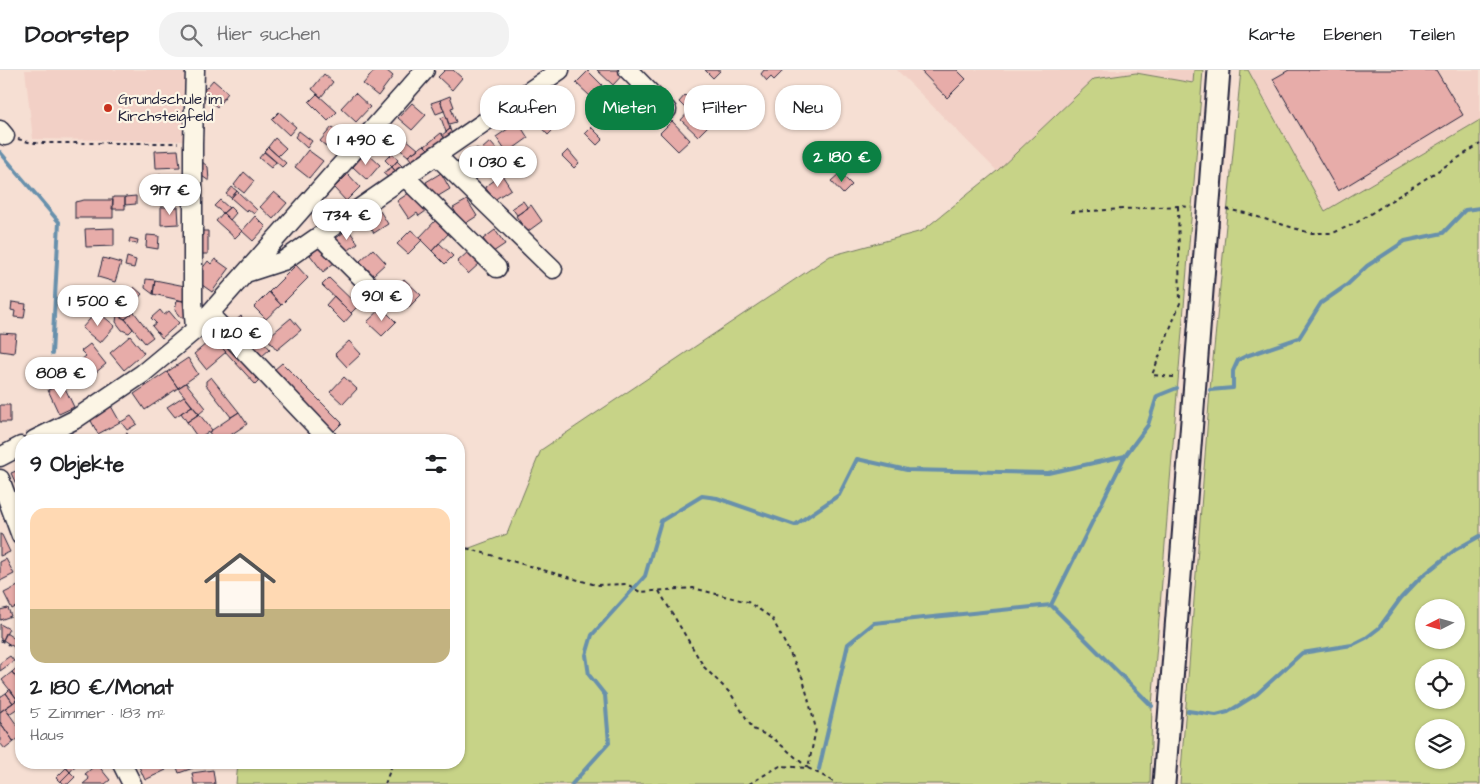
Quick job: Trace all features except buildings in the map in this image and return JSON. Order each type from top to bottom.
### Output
[{"type":"main road","points":[[1164,784],[1219,70]]},
{"type":"street","points":[[195,70],[193,144],[193,300],[195,330]]},
{"type":"street","points":[[46,434],[82,415],[142,374],[195,330],[425,70]]},
{"type":"street","points":[[245,273],[283,261],[560,70]]},
{"type":"street","points":[[628,70],[643,85]]},
{"type":"street","points":[[436,155],[552,269]]},
{"type":"street","points":[[404,176],[497,268]]},
{"type":"street","points":[[320,236],[377,293]]},
{"type":"street","points":[[210,315],[323,434]]},
{"type":"street","points":[[0,457],[15,449]]},
{"type":"street","points":[[0,479],[6,519],[15,529]]},
{"type":"street","points":[[124,769],[132,784]]},
{"type":"path","points":[[2,133],[32,143],[193,144]]},
{"type":"path","points":[[1221,208],[1245,213],[1310,233],[1333,233],[1356,223],[1480,144]]},
{"type":"path","points":[[1071,212],[1178,206],[1195,207]]},
{"type":"path","points":[[1174,378],[1152,374],[1180,303],[1178,206]]},
{"type":"path","points":[[465,548],[596,585],[627,584],[640,592],[693,588],[748,602],[772,618],[803,678],[816,729],[808,768]]},
{"type":"path","points":[[660,591],[704,667],[731,694],[753,728],[773,738],[808,768],[829,778],[836,784]]},
{"type":"path","points":[[0,640],[15,649]]},
{"type":"path","points":[[749,784],[780,766],[808,768]]},
{"type":"path","points":[[385,784],[390,769]]},
{"type":"shaded area","name":"Grundschule im Kirchsteigfeld","points":[[25,70],[189,70],[186,141],[33,139]]},
{"type":"shaded area","points":[[897,70],[1194,70],[1193,83],[1136,73],[1094,80],[997,171]]},
{"type":"shaded area","points":[[1248,70],[1480,70],[1480,120],[1325,211]]},
{"type":"green space","points":[[1194,70],[1203,70],[1152,706],[1150,784],[236,784],[237,769],[465,769],[465,550],[507,534],[541,450],[830,256],[922,231],[997,171],[1094,79],[1136,73],[1193,83]]},
{"type":"green space","points":[[1241,70],[1248,70],[1325,211],[1480,120],[1480,784],[1180,784],[1210,390]]},
{"type":"waterway","points":[[0,152],[59,222],[52,354]]},
{"type":"waterway","points":[[1210,390],[1233,388],[1233,371],[1238,360],[1299,338],[1321,303],[1347,285],[1367,266],[1405,241],[1443,233],[1465,210],[1480,208]]},
{"type":"waterway","points":[[572,784],[609,743],[605,695],[589,675],[586,655],[592,635],[645,576],[661,521],[702,496],[717,498],[795,525],[839,495],[857,459],[907,470],[1048,473],[1125,456],[1148,425],[1157,396],[1177,388]]},
{"type":"waterway","points":[[819,769],[848,644],[874,623],[1051,605],[1125,456]]},
{"type":"waterway","points":[[1188,711],[1216,715],[1228,712],[1257,694],[1302,653],[1352,645],[1366,638],[1379,628],[1401,598],[1420,578],[1455,550],[1480,536]]},
{"type":"waterway","points":[[1051,605],[1152,706]]},
{"type":"place","name":"Grundschule im Kirchsteigfeld","points":[[108,108]]}]
